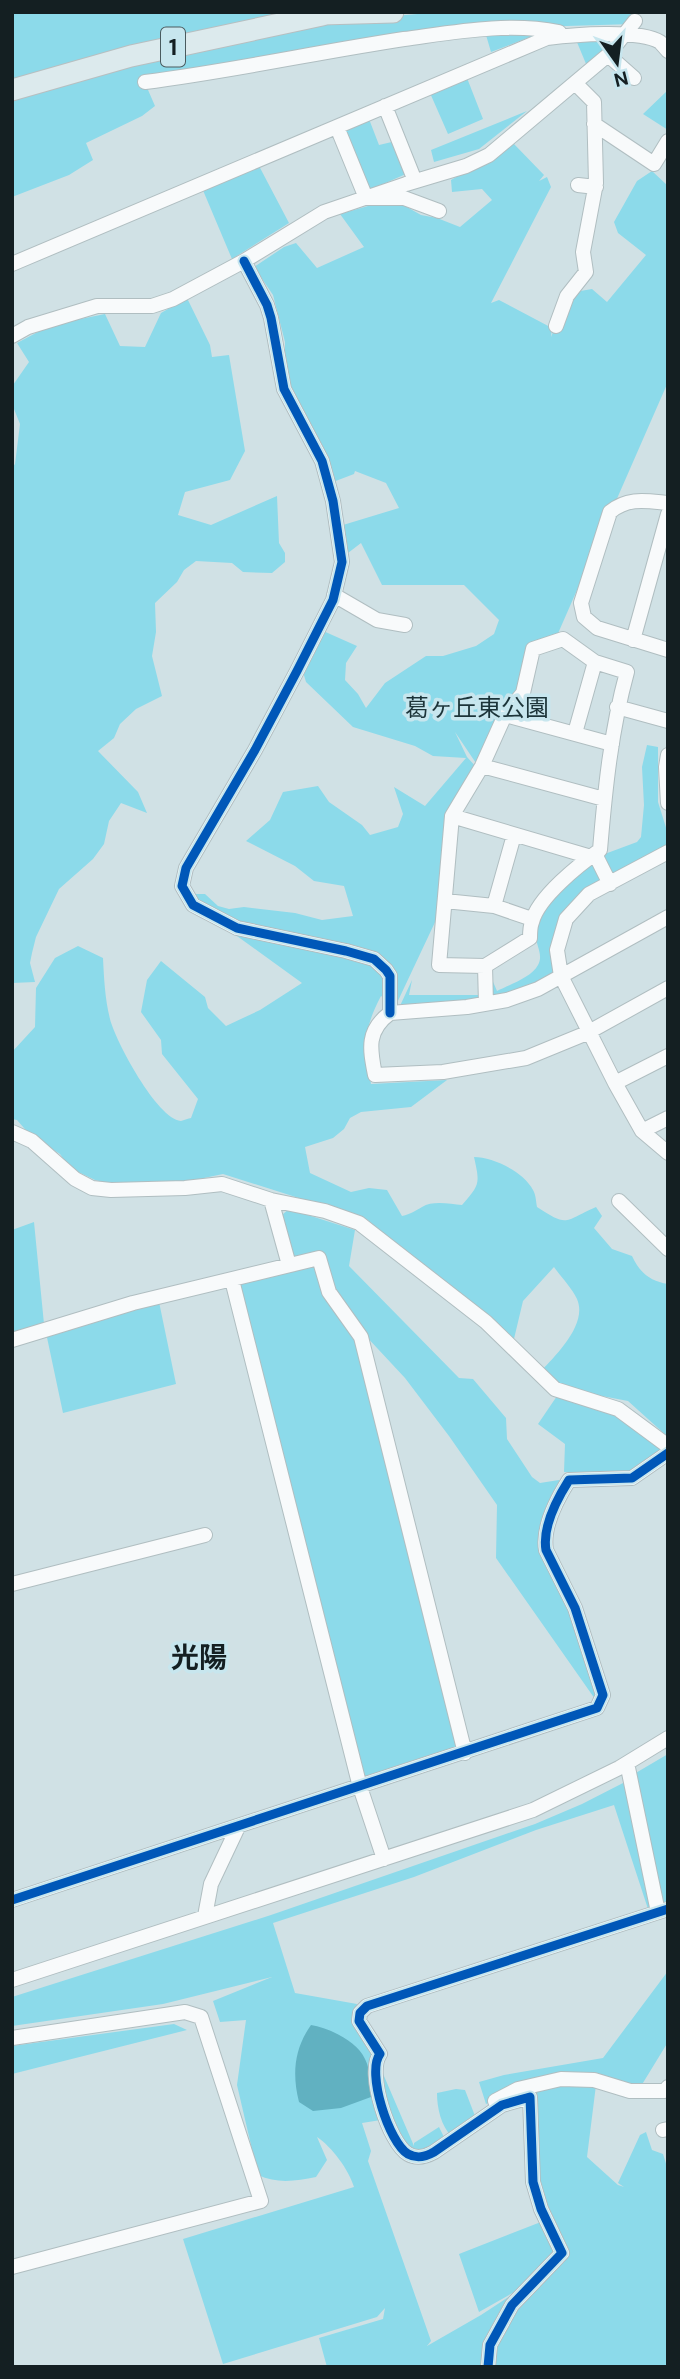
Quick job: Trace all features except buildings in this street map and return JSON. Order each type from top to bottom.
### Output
[{"type":"highway","points":[[329,13],[393,12]]},
{"type":"highway","name":"1","points":[[12,90],[131,56],[329,13]]},
{"type":"street","points":[[145,82],[479,28],[537,28],[570,35]]},
{"type":"street","points":[[12,264],[547,38],[629,29],[668,33]]},
{"type":"street","points":[[629,29],[658,41],[668,51]]},
{"type":"street","points":[[12,336],[39,323],[97,306],[152,306],[173,299],[244,261],[324,212],[466,166],[489,155],[608,55],[629,29]]},
{"type":"street","points":[[608,55],[634,78]]},
{"type":"street","points":[[556,326],[566,296],[586,272],[583,252],[596,187],[594,102],[575,83]]},
{"type":"street","points":[[385,106],[415,181]]},
{"type":"street","points":[[594,124],[654,164],[668,141]]},
{"type":"street","points":[[337,127],[366,198]]},
{"type":"street","points":[[578,185],[596,187]]},
{"type":"street","points":[[366,198],[404,198],[439,211]]},
{"type":"street","points":[[244,261],[267,305],[284,389],[314,443],[333,501],[342,562],[334,595],[255,750],[186,868],[183,886],[193,905],[237,928],[374,959],[390,976],[390,1013]]},
{"type":"street","points":[[668,503],[638,500],[619,505],[610,512],[581,603],[584,617],[597,628],[668,650]]},
{"type":"street","points":[[633,640],[668,514]]},
{"type":"street","points":[[334,595],[377,621],[405,625]]},
{"type":"street","points":[[563,639],[595,662],[627,672],[617,707],[600,850],[553,890],[532,919],[530,938],[485,966],[439,965],[452,816],[482,766],[505,715],[523,693],[533,649],[563,639]]},
{"type":"street","points":[[575,733],[595,662]]},
{"type":"street","points":[[617,707],[668,721]]},
{"type":"street","points":[[505,715],[612,744]]},
{"type":"street","points":[[668,755],[668,803]]},
{"type":"street","points":[[482,766],[604,799]]},
{"type":"street","points":[[452,816],[593,855],[610,884]]},
{"type":"street","points":[[494,906],[514,835]]},
{"type":"street","points":[[668,852],[589,894],[566,919],[557,950],[561,976],[587,1033],[642,1131],[668,1153]]},
{"type":"street","points":[[445,901],[494,906],[532,919]]},
{"type":"street","points":[[668,917],[538,989],[507,1000],[390,1013],[374,1029],[371,1039],[375,1075],[443,1072],[526,1058],[587,1033],[668,988]]},
{"type":"street","points":[[485,966],[486,1004]]},
{"type":"street","points":[[615,1083],[668,1056]]},
{"type":"street","points":[[642,1131],[668,1118]]},
{"type":"street","points":[[12,1132],[32,1141],[75,1179],[92,1188],[185,1188],[222,1184],[271,1200],[325,1211],[364,1225],[486,1322],[555,1390],[618,1409],[668,1446]]},
{"type":"street","points":[[271,1200],[289,1265]]},
{"type":"street","points":[[620,1201],[668,1249]]},
{"type":"street","points":[[12,1340],[133,1303],[319,1258],[330,1292],[360,1337],[464,1753]]},
{"type":"street","points":[[232,1280],[360,1787],[384,1859]]},
{"type":"street","points":[[12,1900],[597,1708],[603,1695],[575,1608],[547,1550],[545,1540],[555,1507],[569,1480],[632,1478],[668,1453]]},
{"type":"street","points":[[12,1584],[205,1535]]},
{"type":"street","points":[[12,1980],[533,1810],[627,1763],[668,1738]]},
{"type":"street","points":[[488,2367],[490,2345],[512,2305],[562,2253],[541,2209],[533,2182],[530,2097],[502,2105],[424,2157],[411,2156],[405,2152],[384,2116],[375,2075],[376,2057],[380,2054],[359,2021],[360,2013],[367,2006],[663,1910],[627,1763]]},
{"type":"street","points":[[205,1916],[211,1884],[238,1827]]},
{"type":"street","points":[[12,2038],[185,2012],[201,2017],[261,2201],[12,2267]]},
{"type":"street","points":[[468,2127],[498,2099],[535,2084],[561,2079],[594,2080],[630,2091],[665,2091],[668,2087]]},
{"type":"green space","points":[[12,12],[301,12],[12,88]]},
{"type":"green space","points":[[440,12],[636,12],[633,24],[436,30],[145,83],[155,106],[142,116],[86,143],[93,160],[69,175],[12,197],[12,98],[46,87],[304,24]]},
{"type":"green space","points":[[543,32],[491,52],[486,35]]},
{"type":"green space","points":[[624,34],[589,71],[574,35]]},
{"type":"green space","points":[[467,78],[483,119],[448,134],[430,93]]},
{"type":"green space","points":[[668,90],[668,130],[643,114]]},
{"type":"green space","points":[[527,111],[479,149],[434,162],[431,150]]},
{"type":"green space","points":[[369,119],[379,145],[396,141],[408,173],[370,190],[345,130]]},
{"type":"green space","name":"葛ヶ丘東公園","points":[[514,144],[544,175],[539,181],[547,177],[551,187],[491,303],[499,300],[552,328],[551,337],[569,293],[592,289],[607,302],[646,255],[618,233],[614,222],[637,181],[652,171],[668,186],[668,382],[556,638],[529,649],[523,693],[480,769],[455,732],[467,757],[477,768],[449,818],[445,901],[396,1005],[381,996],[367,1039],[371,1084],[447,1080],[411,1107],[361,1112],[350,1118],[344,1129],[333,1138],[305,1147],[310,1173],[351,1192],[369,1188],[387,1190],[402,1216],[431,1204],[462,1205],[477,1183],[474,1157],[499,1163],[523,1177],[533,1190],[537,1207],[555,1218],[572,1219],[596,1207],[602,1216],[594,1228],[612,1249],[632,1256],[646,1275],[668,1284],[668,1437],[628,1401],[576,1391],[556,1384],[541,1371],[569,1338],[578,1319],[577,1299],[554,1267],[523,1301],[513,1343],[399,1254],[368,1220],[223,1174],[166,1186],[119,1186],[95,1180],[70,1168],[60,1154],[30,1135],[17,1120],[12,1119],[12,1052],[35,1027],[36,988],[55,958],[78,946],[103,958],[110,1019],[138,1077],[160,1107],[171,1117],[181,1121],[191,1118],[198,1099],[162,1054],[161,1040],[141,1012],[147,980],[161,961],[205,997],[208,1008],[226,1026],[260,1010],[302,983],[212,918],[191,894],[205,894],[218,906],[229,909],[244,907],[295,913],[322,920],[353,916],[344,886],[314,881],[295,866],[246,841],[270,820],[283,792],[318,786],[329,802],[362,825],[370,835],[398,827],[403,814],[394,787],[425,806],[466,758],[433,756],[415,746],[353,727],[306,682],[303,672],[321,630],[357,646],[346,663],[345,680],[366,708],[385,683],[426,656],[443,656],[476,646],[494,634],[499,620],[464,585],[382,585],[361,543],[348,553],[343,525],[399,508],[386,483],[355,471],[354,474],[333,482],[285,382],[285,342],[273,295],[254,267],[284,247],[296,243],[317,268],[364,247],[340,214],[375,204],[398,202],[421,215],[460,227],[492,200],[482,189],[452,192],[451,180]]},
{"type":"green space","points":[[258,164],[289,223],[232,259],[202,188]]},
{"type":"green space","points":[[187,298],[210,345],[212,357],[229,355],[245,451],[230,480],[185,492],[178,515],[211,525],[277,496],[279,543],[285,553],[285,562],[272,573],[243,572],[232,563],[196,561],[184,570],[177,582],[155,603],[156,632],[152,656],[162,696],[136,709],[120,724],[114,738],[98,751],[138,792],[147,813],[121,803],[109,821],[104,844],[93,859],[59,889],[36,937],[30,963],[35,982],[12,983],[12,468],[15,464],[20,424],[12,404],[13,385],[29,362],[17,343],[51,325],[105,314],[120,346],[145,347],[161,313]]},
{"type":"green space","points":[[647,745],[658,747],[658,802],[668,834],[667,848],[612,877],[602,855],[637,842],[641,837],[644,805],[642,767]]},
{"type":"green space","points":[[593,863],[604,882],[577,899],[554,971],[534,985],[493,998],[491,977],[497,991],[520,980],[538,965],[540,957],[536,934],[544,913],[558,894]]},
{"type":"green space","points":[[412,980],[409,995],[479,995],[479,998],[465,1002],[399,1008]]},
{"type":"green space","points":[[289,1209],[355,1230],[349,1266],[459,1378],[473,1379],[506,1418],[507,1439],[532,1477],[540,1483],[559,1480],[563,1484],[545,1529],[562,1588],[599,1688],[595,1699],[496,1558],[497,1505],[405,1378],[364,1334],[333,1289],[322,1252],[293,1257],[282,1215]]},
{"type":"green space","points":[[34,1222],[44,1324],[12,1336],[12,1230]]},
{"type":"green space","points":[[314,1265],[359,1341],[457,1750],[365,1778],[258,1381],[238,1287],[242,1283]]},
{"type":"green space","points":[[158,1297],[176,1384],[63,1413],[45,1328]]},
{"type":"green space","points":[[557,1396],[622,1418],[661,1449],[632,1473],[564,1472],[565,1444],[538,1424]]},
{"type":"green space","points":[[668,1754],[668,1906],[661,1903],[634,1774]]},
{"type":"green space","points":[[625,1782],[653,1906],[648,1909],[614,1805],[536,1830],[414,1877],[273,1923],[295,1993],[357,2004],[354,2019],[375,2055],[414,2146],[414,2143],[439,2127],[446,2141],[414,2155],[414,2148],[413,2156],[387,2119],[362,2123],[371,2151],[368,2161],[431,2341],[427,2346],[525,2286],[479,2312],[459,2254],[546,2220],[533,2182],[530,2090],[516,2089],[486,2104],[479,2082],[504,2075],[603,2058],[668,1971],[668,2042],[638,2091],[596,2085],[587,2157],[618,2185],[624,2187],[618,2183],[640,2135],[646,2132],[652,2150],[663,2154],[668,2170],[668,2367],[327,2367],[319,2338],[383,2319],[385,2308],[377,2317],[223,2364],[183,2239],[354,2187],[339,2159],[317,2137],[327,2160],[316,2177],[279,2181],[258,2175],[237,2085],[246,2020],[220,2022],[213,2001],[272,1977],[163,2004],[12,2026],[12,1997],[271,1915],[535,1824]]},
{"type":"green space","points":[[174,2024],[187,2030],[12,2074],[12,2046]]},
{"type":"green space","points":[[465,2090],[475,2116],[452,2137],[440,2116],[437,2093]]},
{"type":"shaded area","points":[[311,2025],[342,2036],[361,2052],[368,2068],[371,2097],[341,2108],[313,2111],[299,2102],[296,2062],[301,2043]]},
{"type":"cycle path","points":[[244,261],[267,305],[284,389],[322,461],[333,501],[342,562],[333,600],[255,750],[186,868],[182,886],[193,905],[237,928],[374,959],[390,976],[390,1013]]},
{"type":"cycle path","points":[[12,1900],[597,1708],[603,1695],[575,1608],[546,1550],[548,1523],[569,1480],[632,1478],[668,1453]]},
{"type":"cycle path","points":[[488,2367],[490,2345],[512,2305],[562,2253],[541,2209],[533,2182],[530,2097],[502,2105],[431,2154],[411,2156],[401,2147],[387,2122],[376,2076],[376,2063],[380,2054],[359,2021],[360,2013],[367,2006],[668,1909]]},
{"type":"district","name":"光陽","points":[[199,1657]]}]
